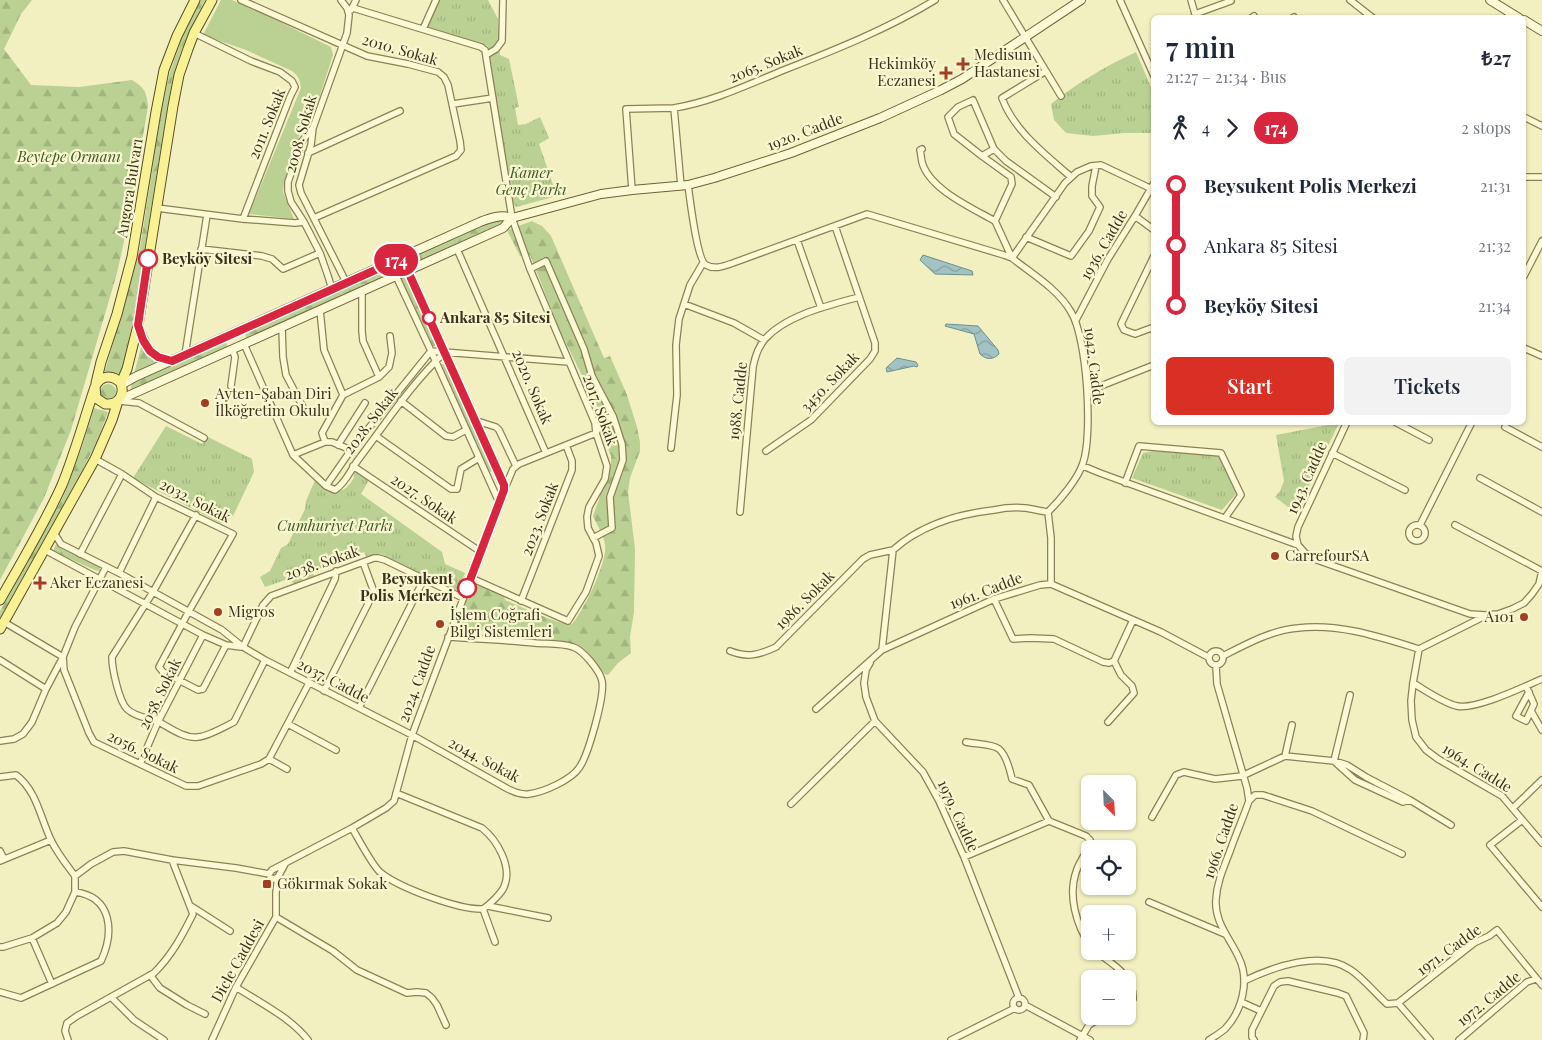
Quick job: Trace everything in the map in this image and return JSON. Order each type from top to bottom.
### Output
[{"type":"main road","name":"Angora Bulvarı","points":[[0,600],[56,498],[75,451],[96,385],[132,257],[164,70],[177,36],[196,0]]},
{"type":"main road","name":"Angora Bulvarı","points":[[2,625],[95,459],[122,393],[121,384],[127,370],[138,325],[172,106],[183,61],[194,33],[212,0]]},
{"type":"main road","name":"1920. Cadde","points":[[118,401],[503,228],[512,218],[584,198],[632,190],[684,186],[791,153],[895,111],[962,79],[1080,0]]},
{"type":"main road","points":[[1490,0],[1514,15]]},
{"type":"main road","points":[[1526,21],[1542,31]]},
{"type":"main road","name":"1920. Cadde","points":[[121,384],[480,222],[501,216],[512,218]]},
{"type":"main road","points":[[402,258],[408,270]]},
{"type":"main road","points":[[390,263],[396,276]]},
{"type":"main road","points":[[138,325],[143,340],[150,351],[158,357],[172,361]]},
{"type":"main road","points":[[238,331],[244,344]]},
{"type":"main road","points":[[226,336],[232,349]]},
{"type":"main road","points":[[118,401],[110,405],[102,403],[95,395],[96,385],[102,379],[108,377],[115,378],[121,384]]},
{"type":"street","name":"2010. Sokak","points":[[241,0],[367,56],[438,72],[448,84],[460,141],[461,150],[456,156],[314,218]]},
{"type":"street","points":[[341,0],[350,15]]},
{"type":"street","name":"2008. Sokak","points":[[346,282],[301,193],[299,185],[313,128],[347,33],[350,15],[356,0]]},
{"type":"street","points":[[423,29],[436,0]]},
{"type":"street","points":[[353,8],[481,47],[485,50],[486,55],[496,49],[502,40],[503,0]]},
{"type":"street","name":"2065. Sokak","points":[[632,190],[626,109],[674,108],[714,98],[847,45],[885,28],[935,0]]},
{"type":"street","points":[[1003,0],[1061,96]]},
{"type":"street","points":[[1120,0],[1151,63]]},
{"type":"street","points":[[1191,0],[1195,14],[1231,1]]},
{"type":"street","points":[[1353,1],[1369,15]]},
{"type":"street","name":"2011. Sokak","points":[[194,33],[280,72],[292,81],[295,87],[243,219]]},
{"type":"street","name":"2017. Sokak","points":[[471,578],[568,621],[586,592],[599,556],[596,543],[588,528],[587,517],[589,507],[604,480],[607,466],[596,433],[595,423],[530,269],[512,218],[486,55]]},
{"type":"street","points":[[1046,72],[1002,98],[1007,110],[1023,131],[1038,148],[1071,177]]},
{"type":"street","points":[[453,104],[493,98]]},
{"type":"street","points":[[995,221],[1012,184],[1011,177],[954,134],[948,117],[958,107],[973,100],[994,149],[1006,161],[1056,196]]},
{"type":"street","points":[[671,448],[677,395],[678,319],[690,285],[703,263],[684,186],[674,108]]},
{"type":"street","points":[[308,153],[400,111]]},
{"type":"street","points":[[1526,118],[1542,126]]},
{"type":"street","points":[[313,128],[302,141],[288,182],[288,191],[291,202],[320,253],[332,288]]},
{"type":"street","points":[[922,148],[920,150],[922,162],[931,179],[968,206],[995,221],[1012,258]]},
{"type":"street","points":[[982,156],[994,149]]},
{"type":"street","points":[[1012,258],[1065,183],[1077,172],[1091,166],[1101,165],[1151,186]]},
{"type":"street","points":[[1026,237],[1072,256],[1089,231],[1100,207],[1092,196],[1096,166]]},
{"type":"street","points":[[1526,177],[1542,178]]},
{"type":"street","name":"1936. Cadde","points":[[1076,320],[1108,259],[1151,190]]},
{"type":"street","points":[[157,208],[243,219],[304,222]]},
{"type":"street","name":"1942. Cadde","points":[[703,263],[711,268],[720,267],[867,214],[1012,258],[1058,295],[1069,308],[1076,320],[1082,347],[1088,391],[1087,439],[1083,466],[1070,486],[1048,512]]},
{"type":"street","points":[[185,355],[207,215]]},
{"type":"street","points":[[1135,216],[1151,228]]},
{"type":"street","name":"3450. Sokak","points":[[766,451],[811,420],[875,351],[875,343],[834,226]]},
{"type":"street","points":[[797,240],[821,308]]},
{"type":"street","points":[[1526,272],[1542,241]]},
{"type":"street","points":[[201,249],[262,256],[272,259],[283,269],[320,253]]},
{"type":"street","name":"2020. Sokak","points":[[457,249],[546,453]]},
{"type":"street","points":[[530,269],[546,261],[584,349],[592,376],[613,416],[622,444],[623,460],[610,497],[612,528],[593,538]]},
{"type":"street","points":[[1151,262],[1121,324],[1124,330],[1135,334],[1151,328]]},
{"type":"street","points":[[408,270],[504,485],[504,490]]},
{"type":"street","points":[[396,276],[436,360],[499,502]]},
{"type":"street","points":[[362,291],[362,331],[364,341],[379,377]]},
{"type":"street","name":"1988. Cadde","points":[[740,512],[753,368],[758,348],[764,340],[784,325],[821,308],[859,297]]},
{"type":"street","points":[[684,304],[734,323],[764,340]]},
{"type":"street","points":[[320,310],[324,350],[343,394]]},
{"type":"street","points":[[282,327],[282,358],[286,374],[305,411]]},
{"type":"street","points":[[325,442],[322,433],[343,394],[379,377],[389,366],[392,353],[390,336]]},
{"type":"street","points":[[244,344],[293,454],[326,486]]},
{"type":"street","points":[[231,386],[235,357],[232,349]]},
{"type":"street","points":[[1526,349],[1542,356]]},
{"type":"street","points":[[431,351],[568,362]]},
{"type":"street","name":"2028. Sokak","points":[[431,351],[351,450],[326,486],[335,490],[340,487],[353,466],[401,401],[444,352]]},
{"type":"street","points":[[1088,391],[1151,366]]},
{"type":"street","points":[[118,401],[139,403],[204,438]]},
{"type":"street","points":[[401,401],[446,436],[453,437],[466,430]]},
{"type":"street","points":[[338,445],[366,403]]},
{"type":"street","points":[[474,420],[496,427],[499,430],[516,466],[596,433],[602,420],[613,416]]},
{"type":"street","name":"1943. Cadde","points":[[1298,544],[1296,536],[1298,527],[1346,425]]},
{"type":"street","points":[[1401,425],[1429,440]]},
{"type":"street","points":[[1420,525],[1470,425]]},
{"type":"street","points":[[1505,427],[1542,447]]},
{"type":"street","points":[[376,436],[451,489],[457,489],[462,469],[478,458]]},
{"type":"street","name":"2028. Sokak","points":[[293,454],[325,442],[332,442],[351,450]]},
{"type":"street","name":"2023. Sokak","points":[[521,601],[572,470],[572,461],[566,445]]},
{"type":"street","points":[[1125,482],[1139,446],[1221,453],[1241,494],[1224,518]]},
{"type":"street","points":[[1332,453],[1405,490]]},
{"type":"street","name":"2032. Sokak","points":[[95,459],[122,474],[156,497],[233,534],[188,611]]},
{"type":"street","name":"2027. Sokak","points":[[353,466],[480,552]]},
{"type":"street","name":"2024. Cadde","points":[[412,735],[499,502],[516,466]]},
{"type":"street","points":[[1083,466],[1298,544],[1305,553],[1317,560],[1470,614],[1498,614],[1524,603],[1536,589],[1542,571],[1456,525]]},
{"type":"street","points":[[488,478],[498,473],[510,478]]},
{"type":"street","points":[[80,554],[122,474]]},
{"type":"street","points":[[1480,478],[1542,512]]},
{"type":"street","points":[[119,573],[156,497]]},
{"type":"street","points":[[882,650],[893,550],[904,540],[946,520],[971,513],[1002,508],[1023,508],[1048,512],[1051,538],[1051,584],[1161,632],[1208,657],[1211,664],[1216,666],[1222,662],[1223,656]]},
{"type":"street","points":[[196,515],[146,604],[112,657],[112,668],[126,708],[135,714],[190,736],[199,737],[234,722],[265,660]]},
{"type":"street","name":"2037. Cadde","points":[[54,533],[61,544],[119,573],[222,630],[243,647],[265,660],[412,735]]},
{"type":"street","name":"2037. Cadde","points":[[45,550],[181,624],[226,645],[243,647]]},
{"type":"street","name":"1986. Sokak","points":[[730,651],[742,656],[757,654],[776,647],[863,559],[870,555],[893,550]]},
{"type":"street","name":"2038. Sokak","points":[[243,647],[267,598],[336,571],[378,558],[463,598]]},
{"type":"street","points":[[324,690],[374,592],[363,562]]},
{"type":"street","points":[[0,741],[14,739],[23,734],[32,722],[75,627],[106,567]]},
{"type":"street","points":[[290,673],[336,579],[336,571]]},
{"type":"street","points":[[358,708],[424,579]]},
{"type":"street","name":"1961. Cadde","points":[[816,709],[882,650],[994,599],[1040,585],[1051,584]]},
{"type":"street","points":[[994,599],[1013,639],[1054,639],[1109,663],[1114,661],[1133,620]]},
{"type":"street","points":[[188,611],[160,667],[163,672],[198,690],[203,689],[226,645]]},
{"type":"street","points":[[1223,656],[1268,635],[1297,628],[1327,626],[1387,638],[1419,649],[1485,615]]},
{"type":"street","points":[[2,625],[63,657]]},
{"type":"street","name":"2058. Sokak","points":[[140,764],[158,722],[204,635]]},
{"type":"street","name":"2044. Sokak","points":[[412,735],[517,793],[529,794],[566,780],[578,770],[585,760],[600,703],[602,681],[595,667],[578,650],[573,647],[554,644],[448,637]]},
{"type":"street","name":"1964. Cadde","points":[[1419,649],[1412,683],[1411,701],[1412,720],[1416,737],[1420,744],[1438,759],[1502,796],[1542,843]]},
{"type":"street","points":[[1208,657],[1215,651],[1220,652],[1223,656]]},
{"type":"street","name":"2056. Sokak","points":[[63,657],[64,670],[94,742],[186,786],[198,786],[261,764],[269,759]]},
{"type":"street","name":"1979. Cadde","points":[[872,658],[866,670],[864,683],[866,697],[875,721],[923,772],[939,801],[964,857],[1020,998]]},
{"type":"street","points":[[0,660],[46,689]]},
{"type":"street","points":[[1108,722],[1134,693],[1132,686],[1121,674],[1114,661]]},
{"type":"street","name":"1966. Cadde","points":[[1209,1040],[1225,1029],[1241,1002],[1244,972],[1240,958],[1225,934],[1217,916],[1216,900],[1219,879],[1249,801],[1217,684],[1216,666]]},
{"type":"street","points":[[1412,683],[1448,703],[1463,707],[1476,705],[1527,689],[1542,680]]},
{"type":"street","points":[[287,769],[269,759],[309,683]]},
{"type":"street","points":[[1527,689],[1534,704],[1526,721],[1516,716],[1527,689]]},
{"type":"street","points":[[1334,761],[1350,695]]},
{"type":"street","points":[[1531,711],[1542,730]]},
{"type":"street","points":[[791,804],[875,721]]},
{"type":"street","points":[[288,724],[336,750]]},
{"type":"street","points":[[1285,756],[1292,725]]},
{"type":"street","points":[[271,874],[286,862],[352,828],[391,804],[394,801],[412,735]]},
{"type":"street","points":[[966,742],[994,747],[1000,750],[1012,779],[1029,785],[1049,821],[1086,836],[1090,840],[1090,844],[1076,871],[1072,888],[1074,906],[1081,927]]},
{"type":"street","points":[[1152,817],[1176,775],[1184,772],[1215,778],[1242,776],[1285,756],[1334,761],[1355,780],[1403,802],[1410,800],[1451,825]]},
{"type":"street","points":[[0,777],[16,775],[23,780],[31,791],[51,840],[75,876],[75,892],[66,912],[57,923],[32,938],[0,947]]},
{"type":"street","points":[[1513,808],[1542,781]]},
{"type":"street","points":[[396,793],[482,828],[491,835],[502,853],[507,874],[504,887],[485,907]]},
{"type":"street","points":[[1249,801],[1255,795],[1263,795],[1312,810],[1402,854]]},
{"type":"street","points":[[1522,820],[1490,845],[1542,907]]},
{"type":"street","points":[[964,857],[1049,821]]},
{"type":"street","points":[[352,828],[380,872],[397,883],[447,903],[474,909],[485,907],[548,918]]},
{"type":"street","points":[[0,851],[2,860],[51,840]]},
{"type":"street","points":[[75,876],[91,864],[113,852],[124,850],[172,860],[271,874],[274,879],[278,877]]},
{"type":"street","points":[[68,1040],[65,1031],[67,1023],[150,975],[164,963],[181,939],[193,914],[172,860]]},
{"type":"street","name":"Dicle Caddesi","points":[[212,1040],[236,987],[276,917],[278,877],[286,862]]},
{"type":"street","name":"Dicle Caddesi","points":[[271,874],[276,892]]},
{"type":"street","points":[[0,992],[21,998],[101,961],[107,948],[109,927],[107,917],[93,898],[85,893],[75,892]]},
{"type":"street","points":[[1149,902],[1225,934]]},
{"type":"street","points":[[191,906],[230,931]]},
{"type":"street","points":[[485,907],[495,942]]},
{"type":"street","points":[[276,917],[332,951],[357,970],[407,994],[426,993],[437,1005],[446,1025]]},
{"type":"street","name":"1971. Cadde","points":[[1398,1003],[1474,943],[1497,930],[1540,982]]},
{"type":"street","points":[[32,938],[52,984]]},
{"type":"street","points":[[1107,960],[1120,970]]},
{"type":"street","points":[[1244,981],[1254,976],[1300,962],[1322,960],[1336,962],[1350,969],[1387,1004],[1398,1003],[1430,1040]]},
{"type":"street","points":[[150,975],[160,988],[205,1014]]},
{"type":"street","points":[[1254,1040],[1252,1030],[1274,986],[1280,982],[1288,981],[1346,996],[1364,1033],[1363,1040]]},
{"type":"street","name":"1972. Cadde","points":[[1459,1040],[1527,982],[1540,982]]},
{"type":"street","points":[[236,987],[283,1018],[308,1040]]},
{"type":"street","points":[[111,998],[134,1020],[164,1040]]},
{"type":"street","points":[[1015,1008],[1014,1002],[1020,998],[1024,1001],[1025,1005],[1081,1038],[1090,1040]]},
{"type":"street","points":[[1241,1002],[1261,1011]]},
{"type":"street","points":[[951,1040],[1015,1008],[1021,1010],[1025,1005]]},
{"type":"street","points":[[1081,1038],[1089,1025]]},
{"type":"green space","name":"Beytepe Ormanı","points":[[0,0],[32,0],[21,14],[4,49],[31,85],[79,87],[132,80],[144,90],[148,106],[129,219],[117,273],[71,430],[44,498],[0,580]]},
{"type":"green space","points":[[201,0],[205,0],[184,43],[172,81],[132,325],[121,376],[105,371],[140,248],[169,75],[183,35]]},
{"type":"green space","points":[[221,0],[232,0],[331,47],[333,55],[312,120],[300,126],[300,133],[284,183],[283,192],[294,219],[249,214],[301,88],[300,81],[292,71],[246,50],[203,35]]},
{"type":"green space","name":"Kamer Genç Parkı","points":[[439,0],[488,0],[498,19],[500,55],[509,59],[519,107],[515,108],[518,125],[526,124],[540,117],[549,138],[539,144],[557,196],[516,207],[513,204],[488,46],[428,27]]},
{"type":"green space","points":[[1136,52],[1151,87],[1151,133],[1093,136],[1066,133],[1054,120],[1051,104],[1092,75]]},
{"type":"green space","points":[[506,220],[502,223],[412,264],[408,263],[408,259],[482,224]]},
{"type":"green space","points":[[532,221],[542,226],[551,236],[604,358],[610,356],[627,395],[640,442],[640,451],[630,478],[628,492],[635,549],[634,612],[630,637],[631,653],[618,663],[608,675],[604,674],[593,659],[583,650],[568,642],[531,639],[531,634],[472,629],[470,632],[457,632],[454,628],[474,584],[504,596],[505,600],[539,615],[558,622],[572,624],[594,586],[605,552],[603,538],[593,516],[611,466],[611,456],[600,429],[604,420],[560,331],[530,255],[520,256],[507,230]]},
{"type":"green space","points":[[389,268],[391,273],[246,338],[245,332]]},
{"type":"green space","points":[[405,277],[436,344],[435,346],[433,346],[401,279]]},
{"type":"green space","points":[[225,340],[228,347],[130,392],[132,383]]},
{"type":"green space","points":[[142,344],[148,355],[161,362],[134,374]]},
{"type":"green space","points":[[442,364],[446,365],[493,469],[491,472],[488,471]]},
{"type":"green space","points":[[105,384],[111,384],[116,389],[114,398],[105,400],[100,395],[100,389]]},
{"type":"green space","points":[[94,408],[108,412],[97,441],[0,618],[0,611],[63,497]]},
{"type":"green space","points":[[1328,425],[1338,425],[1296,513],[1275,497],[1284,481],[1276,435]]},
{"type":"green space","points":[[166,426],[202,444],[206,436],[252,459],[254,472],[233,516],[227,521],[220,523],[133,478]]},
{"type":"green space","points":[[1153,451],[1219,455],[1236,494],[1222,510],[1132,478],[1143,453]]},
{"type":"green space","name":"Cumhuriyet Parkı","points":[[357,466],[360,466],[372,475],[361,494],[442,552],[445,564],[465,573],[458,591],[383,555],[380,554],[367,558],[364,552],[313,571],[314,576],[293,584],[291,578],[265,587],[260,577],[270,571],[281,548],[288,544],[305,509],[306,501],[315,480],[312,476],[313,473],[317,472],[336,491],[339,491],[347,487],[352,481],[354,478],[353,472]]},
{"type":"green space","points":[[56,544],[62,549],[99,566],[100,570],[97,571],[53,551]]},
{"type":"water","points":[[923,255],[972,271],[973,275],[935,274],[920,260]]},
{"type":"water","points":[[946,324],[978,326],[998,350],[999,354],[992,358],[985,357],[980,354],[974,334],[945,326]]},
{"type":"water","points":[[897,358],[916,362],[918,365],[917,367],[887,372],[886,368]]},
{"type":"bus line","name":"174","points":[[148,259],[138,325],[143,340],[150,351],[158,357],[172,361],[402,258],[504,485],[504,490],[467,588]]},
{"type":"place","name":"Medisun Hastanesi","points":[[963,64]]},
{"type":"place","name":"Hekimköy Eczanesi","points":[[946,73]]},
{"type":"place","name":"Beyköy Sitesi","points":[[148,259]]},
{"type":"place","name":"Ankara 85 Sitesi","points":[[429,318]]},
{"type":"place","name":"Ayten-Şaban Diri İlköğretim Okulu","points":[[205,403]]},
{"type":"place","name":"CarrefourSA","points":[[1275,556]]},
{"type":"place","name":"Aker Eczanesi","points":[[40,583]]},
{"type":"place","name":"Beysukent Polis Merkezi","points":[[467,588]]},
{"type":"place","name":"Migros","points":[[218,612]]},
{"type":"place","name":"A101","points":[[1524,617]]},
{"type":"place","name":"İşlem Coğrafi Bilgi Sistemleri","points":[[440,624]]},
{"type":"place","name":"Gökırmak Sokak","points":[[267,884]]}]
